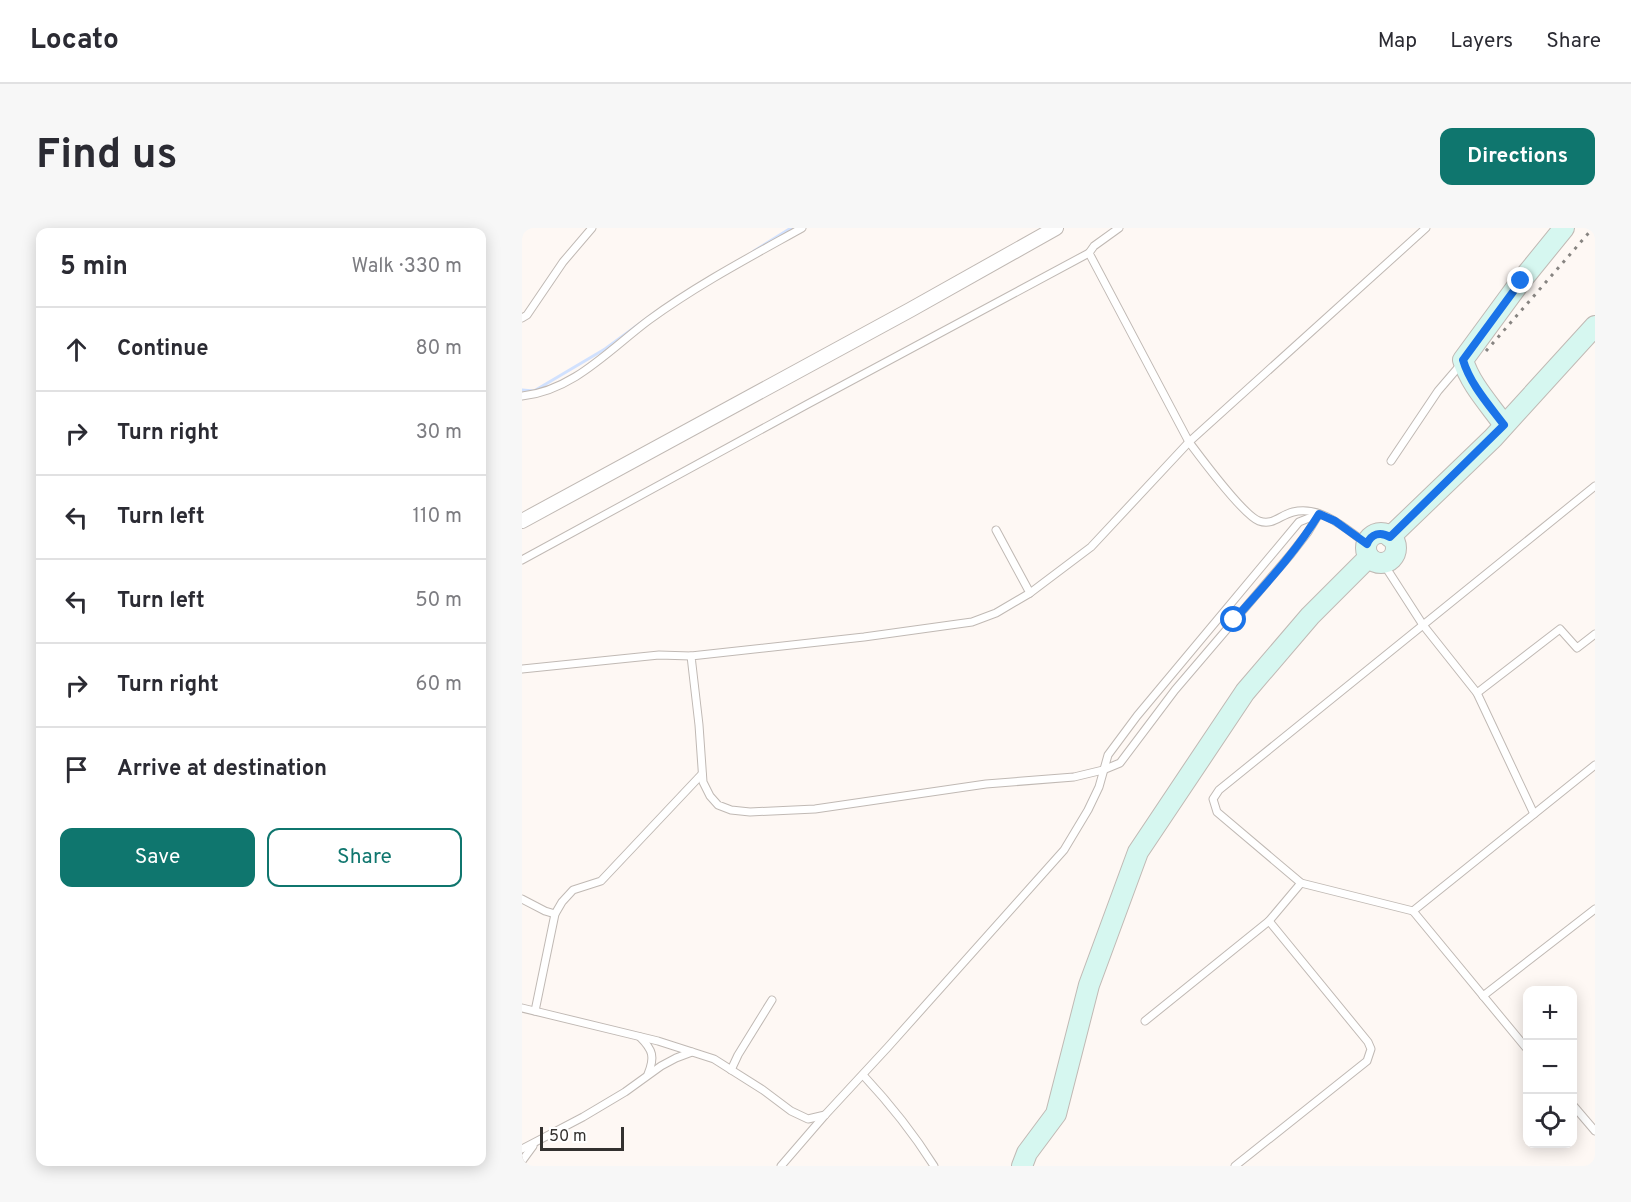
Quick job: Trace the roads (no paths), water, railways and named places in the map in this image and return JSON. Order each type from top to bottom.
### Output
[{"type":"main road","points":[[1504,425],[1462,366],[1521,281],[1563,228]]},
{"type":"main road","points":[[1022,1166],[1027,1153],[1056,1114],[1089,985],[1138,852],[1245,692],[1310,616],[1373,555],[1372,537],[1381,534],[1390,537],[1504,425],[1595,326]]},
{"type":"street","points":[[522,521],[1056,228]]},
{"type":"lane","points":[[522,318],[527,315],[563,262],[591,228]]},
{"type":"lane","points":[[522,396],[537,394],[568,381],[612,351],[649,320],[714,278],[802,228]]},
{"type":"lane","points":[[522,560],[1089,253],[1094,246],[1119,228]]},
{"type":"lane","points":[[522,669],[659,655],[691,656],[864,637],[972,622],[996,613],[1030,593],[1091,547],[1189,442],[1426,228]]},
{"type":"lane","points":[[1089,253],[1189,442],[1210,471],[1247,513],[1258,520],[1271,522],[1293,512],[1319,514],[1335,521],[1373,555],[1423,625],[1477,693],[1534,814]]},
{"type":"lane","points":[[1391,461],[1438,391],[1462,366]]},
{"type":"lane","points":[[1523,1044],[1413,911],[1301,883],[1217,812],[1213,799],[1219,790],[1595,486]]},
{"type":"lane","points":[[691,656],[703,782],[718,805],[731,810],[750,812],[815,809],[986,784],[1074,777],[1120,763],[1175,690],[1291,554],[1319,514]]},
{"type":"lane","points":[[781,1166],[1064,850],[1099,787],[1108,755],[1137,716],[1299,522],[1319,514]]},
{"type":"lane","points":[[996,530],[1030,593]]},
{"type":"lane","points":[[1477,693],[1560,629],[1577,648],[1595,634]]},
{"type":"lane","points":[[1413,911],[1595,765]]},
{"type":"lane","points":[[535,1011],[555,914],[562,902],[573,890],[602,880],[702,774]]},
{"type":"lane","points":[[1145,1021],[1269,921],[1301,883]]},
{"type":"lane","points":[[522,899],[544,912],[555,914]]},
{"type":"lane","points":[[1484,996],[1595,909]]},
{"type":"lane","points":[[1235,1166],[1367,1061],[1371,1049],[1368,1042],[1269,921]]},
{"type":"lane","points":[[731,1070],[772,1000]]},
{"type":"lane","points":[[522,1008],[666,1043],[714,1059],[791,1111],[808,1119],[825,1115]]},
{"type":"lane","points":[[640,1037],[649,1046],[652,1055],[652,1065],[646,1077]]},
{"type":"lane","points":[[522,1149],[535,1144],[616,1097],[661,1066],[693,1052]]},
{"type":"lane","points":[[863,1075],[896,1111],[934,1166]]},
{"type":"lane","points":[[1577,1110],[1595,1131]]},
{"type":"lane","points":[[522,1161],[535,1144]]},
{"type":"waterway","points":[[754,251],[791,228]]},
{"type":"waterway","points":[[522,390],[534,391],[605,349],[657,311]]},
{"type":"railway","points":[[1486,351],[1593,228]]}]
